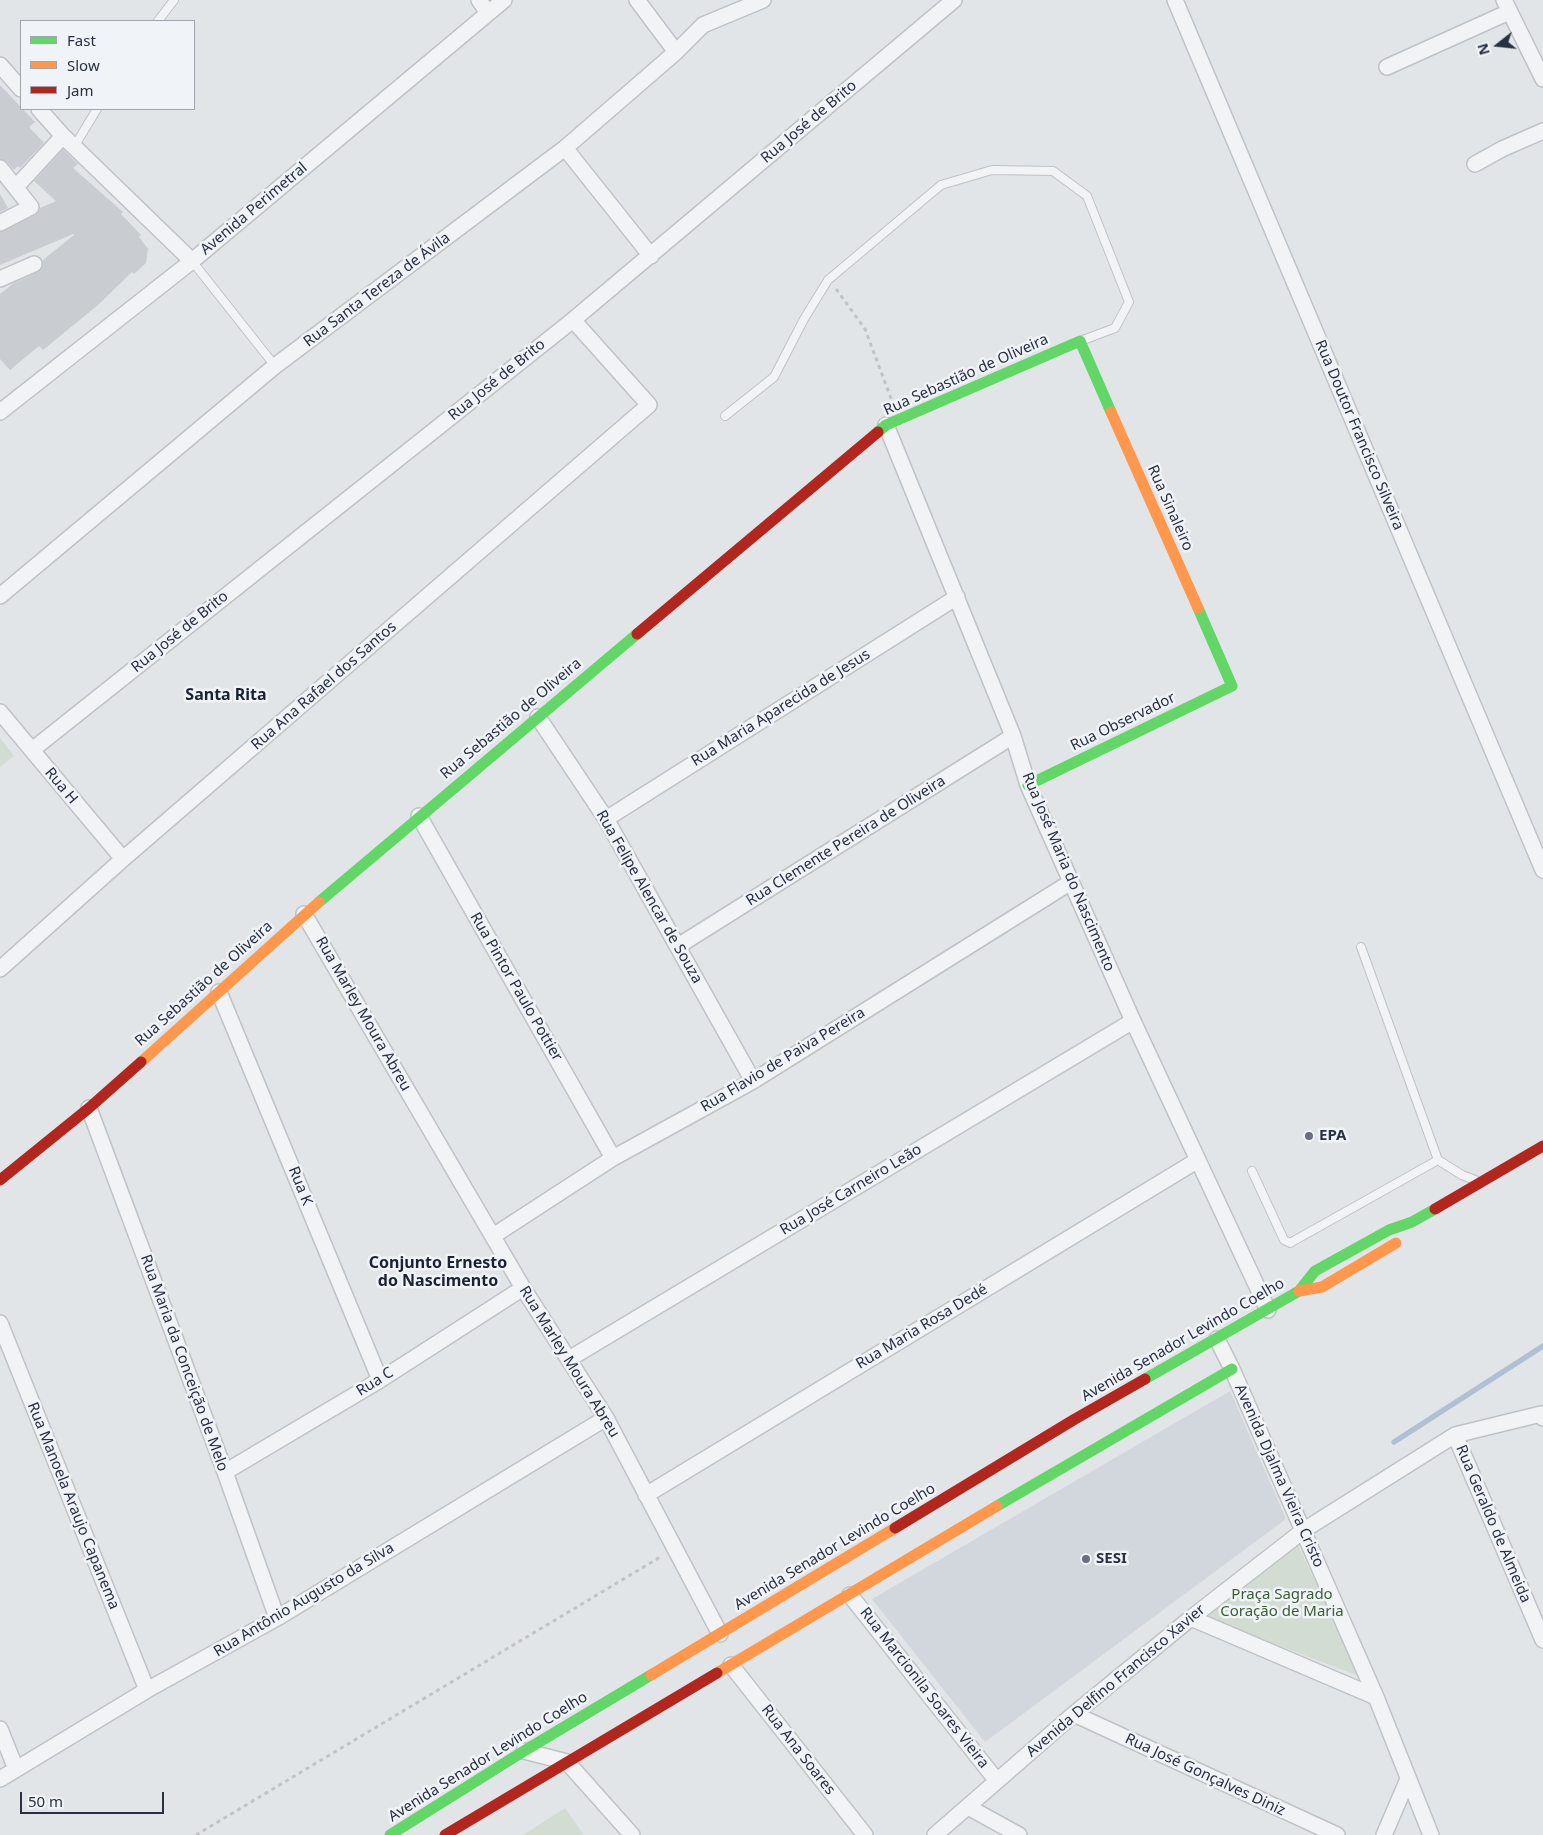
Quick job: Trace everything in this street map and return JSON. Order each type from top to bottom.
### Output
[{"type":"street","points":[[479,0],[488,13]]},
{"type":"street","name":"Avenida Perimetral","points":[[0,412],[192,261],[504,0]]},
{"type":"street","points":[[637,0],[676,52]]},
{"type":"street","name":"Rua Santa Tereza de Ávila","points":[[0,596],[275,366],[565,148],[676,52],[703,25],[764,0]]},
{"type":"street","name":"Rua José de Brito","points":[[32,750],[573,320],[954,0]]},
{"type":"street","name":"Rua Doutor Francisco Silveira","points":[[1175,0],[1543,870]]},
{"type":"street","points":[[1387,68],[1506,6],[1543,79]]},
{"type":"street","points":[[0,65],[20,88]]},
{"type":"street","points":[[40,110],[68,142],[192,261]]},
{"type":"street","points":[[1476,164],[1502,149],[1543,130]]},
{"type":"street","points":[[16,187],[68,142]]},
{"type":"street","points":[[565,148],[650,256]]},
{"type":"street","points":[[0,168],[31,207],[0,222]]},
{"type":"street","points":[[0,279],[34,264]]},
{"type":"street","name":"Rua Ana Rafael dos Santos","points":[[0,969],[123,859],[649,405],[573,320]]},
{"type":"street","name":"Rua Sebastião de Oliveira","points":[[0,1180],[89,1108],[304,914],[418,816],[886,425],[1080,342]]},
{"type":"street","name":"Rua Sinaleiro","points":[[1080,342],[1232,686]]},
{"type":"street","name":"Rua José Maria do Nascimento","points":[[886,425],[1013,736],[1028,785],[1133,1021],[1268,1310]]},
{"type":"street","name":"Rua Maria Aparecida de Jesus","points":[[606,819],[957,597]]},
{"type":"street","name":"Rua Observador","points":[[1028,785],[1232,686]]},
{"type":"street","name":"Rua H","points":[[0,712],[123,859]]},
{"type":"street","name":"Rua Felipe Alencar de Souza","points":[[538,717],[606,819],[753,1081]]},
{"type":"street","name":"Rua Clemente Pereira de Oliveira","points":[[678,946],[1013,736]]},
{"type":"street","name":"Rua Pintor Paulo Pottier","points":[[418,816],[613,1158]]},
{"type":"street","name":"Rua Flavio de Paiva Pereira","points":[[493,1236],[613,1158],[753,1081],[1071,882]]},
{"type":"street","name":"Rua Marley Moura Abreu","points":[[304,914],[523,1288],[606,1418],[720,1634]]},
{"type":"street","name":"Rua K","points":[[219,992],[380,1380]]},
{"type":"street","name":"Rua José Carneiro Leão","points":[[569,1359],[1133,1021]]},
{"type":"street","name":"Rua Maria da Conceição de Melo","points":[[89,1108],[225,1472],[277,1618]]},
{"type":"street","name":"Avenida Senador Levindo Coelho","points":[[390,1835],[524,1751],[1075,1419],[1268,1310],[1299,1291],[1315,1272],[1389,1230],[1412,1222],[1543,1146]]},
{"type":"street","name":"Rua Maria Rosa Dedé","points":[[646,1495],[1198,1160]]},
{"type":"street","name":"Avenida Senador Levindo Coelho","points":[[1299,1291],[1322,1287],[1395,1244],[1412,1222]]},
{"type":"street","name":"Rua C","points":[[225,1472],[380,1380],[523,1288]]},
{"type":"street","name":"Rua Manoela Araujo Capanema","points":[[0,1323],[147,1690]]},
{"type":"street","name":"Avenida Djalma Vieira Cristo","points":[[1217,1339],[1232,1368],[1304,1530],[1376,1697],[1431,1835]]},
{"type":"street","points":[[445,1835],[1232,1368]]},
{"type":"street","name":"Avenida Delfino Francisco Xavier","points":[[935,1835],[1074,1714],[1191,1618],[1304,1530],[1455,1435],[1542,1416]]},
{"type":"street","name":"Rua Antônio Augusto da Silva","points":[[0,1779],[147,1690],[277,1618],[606,1418]]},
{"type":"street","name":"Rua Geraldo de Almeida","points":[[1455,1435],[1543,1640]]},
{"type":"street","name":"Rua Marcionila Soares Vieira","points":[[850,1594],[997,1782]]},
{"type":"street","points":[[1191,1618],[1376,1697]]},
{"type":"street","name":"Rua Ana Soares","points":[[731,1665],[865,1835]]},
{"type":"street","name":"Rua José Gonçalves Diniz","points":[[1074,1714],[1337,1835]]},
{"type":"street","points":[[0,1729],[16,1769]]},
{"type":"street","points":[[524,1751],[567,1762],[632,1835]]},
{"type":"street","points":[[1384,1835],[1408,1779]]},
{"type":"street","points":[[968,1807],[1019,1835]]},
{"type":"lane","points":[[159,20],[174,0]]},
{"type":"lane","points":[[68,142],[96,110]]},
{"type":"lane","points":[[725,416],[774,377],[804,320],[828,280],[941,185],[992,170],[1053,171],[1087,196],[1129,302],[1115,328],[1080,342]]},
{"type":"lane","points":[[192,261],[275,366]]},
{"type":"lane","points":[[1361,947],[1438,1160],[1462,1176],[1481,1182]]},
{"type":"lane","points":[[1252,1171],[1284,1240],[1290,1243],[1438,1160]]},
{"type":"path","points":[[828,280],[865,329],[893,403],[886,425]]},
{"type":"path","points":[[196,1835],[676,1548]]},
{"type":"shaded area","name":"SESI","points":[[1230,1391],[1286,1519],[985,1742],[872,1599]]},
{"type":"green space","points":[[0,738],[14,756],[0,767]]},
{"type":"green space","name":"Praça Sagrado Coração de Maria","points":[[1296,1541],[1361,1677],[1202,1616]]},
{"type":"green space","points":[[565,1808],[584,1835],[523,1835]]},
{"type":"building","points":[[0,85],[20,106],[20,110],[24,110],[35,122],[29,127],[44,143],[20,168],[18,166],[14,170],[7,162],[0,159]]},
{"type":"building","points":[[63,149],[78,164],[73,168],[123,212],[121,214],[141,235],[139,237],[148,249],[146,263],[134,274],[132,272],[98,305],[43,350],[39,346],[10,370],[0,359],[0,294],[14,283],[38,272],[43,265],[43,260],[74,235],[0,265],[0,232],[35,215],[40,208],[56,201],[34,181]]},
{"type":"building","points":[[0,194],[8,208],[0,212]]},
{"type":"waterway","points":[[1394,1442],[1543,1346]]},
{"type":"traffic: fast","points":[[878,432],[886,425],[1080,341],[1111,412]]},
{"type":"traffic: fast","points":[[1028,785],[1232,686],[1198,608]]},
{"type":"traffic: fast","points":[[319,902],[637,634]]},
{"type":"traffic: fast","points":[[1145,1379],[1299,1291],[1315,1271],[1389,1230],[1412,1222],[1435,1209]]},
{"type":"traffic: fast","points":[[997,1506],[1232,1369]]},
{"type":"traffic: fast","points":[[390,1835],[524,1751],[651,1675]]},
{"type":"traffic: slow","points":[[1111,412],[1198,608]]},
{"type":"traffic: slow","points":[[141,1062],[319,902]]},
{"type":"traffic: slow","points":[[1299,1291],[1322,1287],[1396,1243]]},
{"type":"traffic: slow","points":[[717,1673],[997,1506]]},
{"type":"traffic: slow","points":[[651,1675],[895,1528]]},
{"type":"traffic: jam","points":[[637,634],[878,432]]},
{"type":"traffic: jam","points":[[0,1180],[89,1108],[141,1062]]},
{"type":"traffic: jam","points":[[1435,1209],[1543,1146]]},
{"type":"traffic: jam","points":[[895,1528],[1145,1379]]},
{"type":"traffic: jam","points":[[445,1835],[717,1673]]},
{"type":"place","name":"EPA","points":[[1309,1136]]},
{"type":"place","name":"SESI","points":[[1086,1559]]},
{"type":"district","name":"Santa Rita","points":[[226,695]]},
{"type":"district","name":"Conjunto Ernesto do Nascimento","points":[[438,1272]]}]
